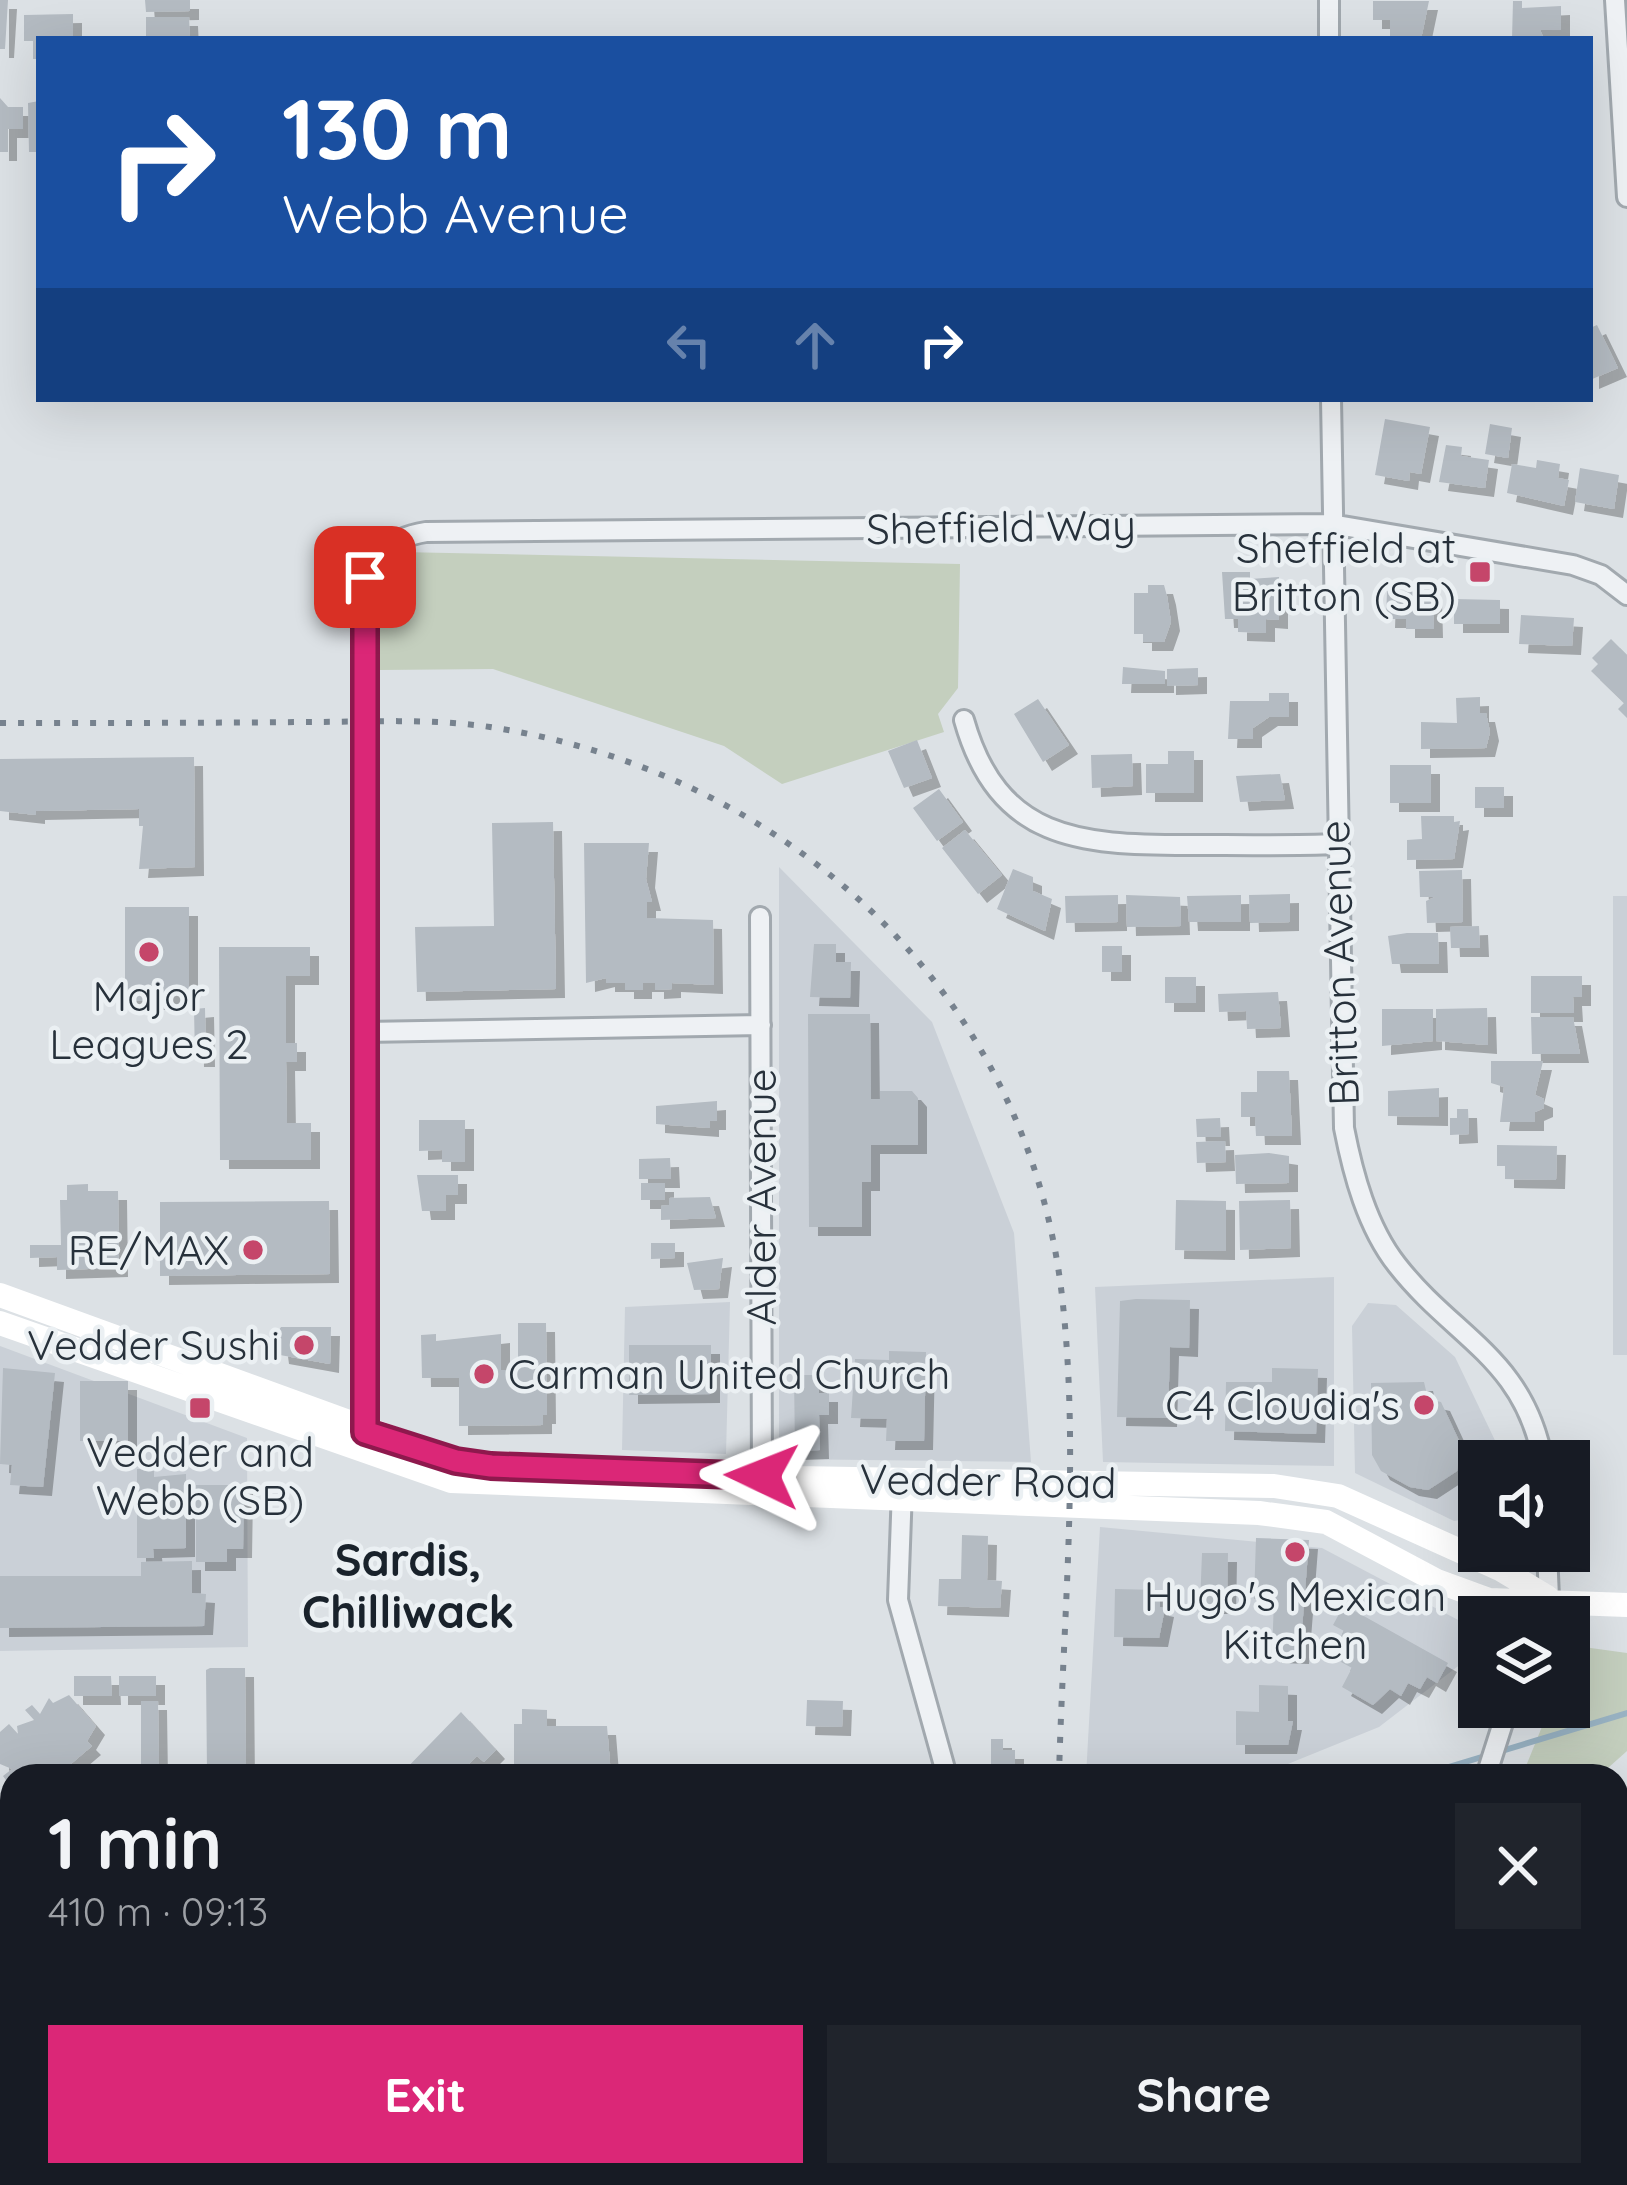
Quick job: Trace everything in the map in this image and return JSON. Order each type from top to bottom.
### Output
[{"type":"main road","name":"Vedder Road","points":[[0,1295],[172,1354],[451,1480],[488,1485],[1274,1486],[1338,1496],[1458,1547]]},
{"type":"main road","name":"Vedder Road","points":[[0,1323],[362,1442],[456,1461],[762,1476],[1259,1513],[1326,1522],[1437,1581],[1478,1596]]},
{"type":"main road","name":"Vedder Road","points":[[1499,1572],[1531,1596]]},
{"type":"main road","name":"Vedder Road","points":[[1590,1606],[1627,1605]]},
{"type":"street","points":[[1329,0],[1329,36]]},
{"type":"street","points":[[1615,0],[1627,196]]},
{"type":"street","name":"Britton Avenue","points":[[1331,402],[1344,1128],[1354,1180],[1393,1259],[1505,1370],[1529,1409],[1537,1440]]},
{"type":"street","name":"Sheffield Way","points":[[364,1032],[363,597],[372,560],[394,541],[426,532],[1331,524],[1573,565],[1601,575],[1627,595]]},
{"type":"street","points":[[964,720],[974,753],[1010,806],[1070,837],[1115,845],[1336,844]]},
{"type":"street","name":"Alder Avenue","points":[[760,917],[762,1476]]},
{"type":"street","points":[[362,1442],[364,1032],[761,1024]]},
{"type":"street","points":[[902,1488],[898,1600],[944,1764]]},
{"type":"street","points":[[1490,1764],[1501,1728]]},
{"type":"shaded area","points":[[779,867],[932,1022],[1014,1233],[1031,1462],[779,1459]]},
{"type":"shaded area","points":[[1613,896],[1627,896],[1627,1355],[1613,1355]]},
{"type":"shaded area","points":[[1334,1277],[1334,1466],[1103,1462],[1095,1287]]},
{"type":"shaded area","points":[[730,1302],[726,1454],[622,1450],[625,1307]]},
{"type":"shaded area","points":[[1368,1303],[1396,1305],[1455,1357],[1495,1440],[1458,1440],[1458,1520],[1355,1473],[1352,1326]]},
{"type":"shaded area","points":[[0,1346],[247,1438],[248,1647],[0,1651]]},
{"type":"shaded area","points":[[1100,1527],[1322,1548],[1458,1620],[1458,1666],[1379,1727],[1288,1764],[1087,1764]]},
{"type":"green space","points":[[400,552],[960,564],[958,688],[938,714],[944,732],[782,784],[724,746],[493,669],[380,670],[379,590]]},
{"type":"green space","points":[[1590,1648],[1627,1653],[1627,1751],[1612,1764],[1527,1764],[1541,1728],[1590,1728]]},
{"type":"building","points":[[0,0],[8,0],[5,49],[0,49]]},
{"type":"building","points":[[145,0],[190,0],[190,11],[146,12]]},
{"type":"building","points":[[1373,1],[1429,1],[1422,36],[1390,36],[1390,20],[1373,20]]},
{"type":"building","points":[[1513,1],[1522,1],[1522,8],[1561,6],[1561,30],[1540,30],[1543,36],[1512,36]]},
{"type":"building","points":[[73,14],[73,36],[36,36],[33,59],[33,41],[24,41],[24,15]]},
{"type":"building","points":[[146,17],[189,17],[190,36],[146,36]]},
{"type":"building","points":[[0,98],[8,107],[23,107],[23,129],[8,129],[8,152],[0,152]]},
{"type":"building","points":[[36,102],[36,152],[29,152],[28,103]]},
{"type":"building","points":[[1597,325],[1618,368],[1593,379],[1593,327]]},
{"type":"building","points":[[1385,419],[1430,427],[1421,474],[1410,472],[1409,481],[1375,475]]},
{"type":"building","points":[[1490,424],[1512,428],[1508,458],[1485,454]]},
{"type":"building","points":[[1446,445],[1462,447],[1461,456],[1489,460],[1485,488],[1439,482]]},
{"type":"building","points":[[1537,460],[1560,464],[1558,478],[1569,480],[1564,506],[1507,493],[1512,464],[1536,468]]},
{"type":"building","points":[[1580,468],[1619,475],[1614,509],[1575,502]]},
{"type":"building","points":[[1222,572],[1250,572],[1250,579],[1279,577],[1279,620],[1266,619],[1266,633],[1238,632],[1238,619],[1225,619]]},
{"type":"building","points":[[1148,585],[1164,585],[1171,622],[1164,642],[1143,642],[1143,634],[1134,634],[1134,593],[1148,593]]},
{"type":"building","points":[[1387,591],[1433,592],[1434,629],[1406,629],[1406,619],[1386,619]]},
{"type":"building","points":[[1454,599],[1500,600],[1500,624],[1454,624]]},
{"type":"building","points":[[1521,615],[1574,618],[1572,646],[1519,644]]},
{"type":"building","points":[[1611,639],[1627,655],[1627,718],[1618,709],[1624,703],[1591,671],[1598,664],[1592,658]]},
{"type":"building","points":[[1123,667],[1165,671],[1165,684],[1122,684]]},
{"type":"building","points":[[1198,668],[1198,685],[1167,686],[1167,669]]},
{"type":"building","points":[[1269,693],[1289,693],[1289,717],[1269,717],[1253,728],[1253,739],[1228,739],[1230,701],[1269,701]]},
{"type":"building","points":[[1480,697],[1480,713],[1486,713],[1490,732],[1486,748],[1421,749],[1421,722],[1457,723],[1456,698]]},
{"type":"building","points":[[1038,699],[1069,745],[1043,762],[1014,714]]},
{"type":"building","points":[[917,740],[932,778],[904,788],[888,751]]},
{"type":"building","points":[[1168,751],[1194,751],[1194,793],[1146,793],[1146,764],[1168,764]]},
{"type":"building","points":[[1132,754],[1133,786],[1092,788],[1091,755]]},
{"type":"building","points":[[194,757],[195,867],[139,869],[143,826],[139,826],[139,809],[36,811],[36,815],[0,811],[0,759]]},
{"type":"building","points":[[1390,765],[1431,765],[1431,803],[1390,803]]},
{"type":"building","points":[[1280,774],[1285,800],[1240,802],[1236,776]]},
{"type":"building","points":[[1475,787],[1504,787],[1504,808],[1475,808]]},
{"type":"building","points":[[939,789],[963,822],[937,841],[913,808]]},
{"type":"building","points":[[1421,816],[1454,816],[1454,822],[1460,821],[1454,859],[1407,860],[1407,840],[1422,839]]},
{"type":"building","points":[[553,822],[556,989],[417,992],[415,927],[494,926],[492,823]]},
{"type":"building","points":[[965,830],[1002,875],[978,894],[942,848]]},
{"type":"building","points":[[584,843],[649,843],[646,879],[652,902],[647,902],[647,918],[713,920],[714,985],[672,983],[672,989],[655,990],[655,983],[643,983],[643,990],[625,990],[625,983],[606,983],[606,978],[586,983]]},
{"type":"building","points":[[1013,869],[1033,877],[1033,891],[1052,899],[1045,931],[997,909]]},
{"type":"building","points":[[1462,870],[1463,922],[1427,923],[1426,901],[1435,897],[1420,897],[1419,871]]},
{"type":"building","points":[[1290,894],[1290,922],[1250,923],[1249,895]]},
{"type":"building","points":[[1118,895],[1118,922],[1066,923],[1065,896]]},
{"type":"building","points":[[1126,895],[1180,897],[1181,926],[1127,927]]},
{"type":"building","points":[[1241,895],[1241,922],[1189,922],[1187,896]]},
{"type":"building","points":[[125,907],[189,907],[189,995],[170,995],[170,1001],[125,1001]]},
{"type":"building","points":[[1479,926],[1480,948],[1451,948],[1450,927]]},
{"type":"building","points":[[1438,933],[1439,964],[1392,964],[1388,936]]},
{"type":"building","points":[[814,944],[836,944],[836,962],[851,962],[850,998],[810,997]]},
{"type":"building","points":[[1102,946],[1122,946],[1122,972],[1102,972]]},
{"type":"building","points":[[219,947],[310,947],[310,976],[286,976],[286,1043],[297,1043],[297,1062],[286,1062],[287,1123],[311,1123],[311,1160],[220,1160]]},
{"type":"building","points":[[1531,976],[1582,976],[1582,997],[1573,997],[1574,1013],[1531,1013]]},
{"type":"building","points":[[1165,977],[1196,977],[1196,1003],[1165,1003]]},
{"type":"building","points":[[1278,992],[1281,1028],[1247,1029],[1246,1011],[1219,1012],[1218,994]]},
{"type":"building","points":[[205,1008],[206,1058],[195,1058],[194,1009]]},
{"type":"building","points":[[1487,1008],[1488,1045],[1436,1041],[1436,1009]]},
{"type":"building","points":[[1382,1009],[1433,1009],[1433,1041],[1382,1046]]},
{"type":"building","points":[[808,1014],[870,1014],[871,1099],[880,1099],[880,1091],[912,1091],[918,1098],[918,1145],[871,1145],[871,1182],[862,1182],[862,1227],[809,1227]]},
{"type":"building","points":[[1531,1017],[1573,1017],[1580,1054],[1532,1054]]},
{"type":"building","points":[[1491,1061],[1543,1061],[1535,1095],[1544,1099],[1544,1108],[1535,1112],[1535,1122],[1500,1122],[1504,1087],[1491,1083]]},
{"type":"building","points":[[1257,1071],[1289,1071],[1292,1136],[1256,1136],[1255,1117],[1241,1117],[1241,1092],[1257,1092]]},
{"type":"building","points":[[1439,1088],[1439,1117],[1388,1116],[1388,1091]]},
{"type":"building","points":[[717,1101],[717,1121],[710,1121],[710,1128],[656,1124],[656,1106]]},
{"type":"building","points":[[1457,1109],[1468,1109],[1469,1134],[1450,1135],[1450,1118],[1457,1118]]},
{"type":"building","points":[[1220,1118],[1221,1137],[1197,1137],[1196,1119]]},
{"type":"building","points":[[419,1120],[465,1120],[465,1162],[442,1162],[442,1150],[419,1151]]},
{"type":"building","points":[[1225,1141],[1226,1162],[1197,1163],[1196,1142]]},
{"type":"building","points":[[1497,1145],[1557,1146],[1556,1180],[1505,1179],[1505,1166],[1497,1166]]},
{"type":"building","points":[[1235,1155],[1289,1156],[1289,1183],[1236,1184]]},
{"type":"building","points":[[670,1158],[671,1179],[639,1179],[639,1159]]},
{"type":"building","points":[[417,1175],[458,1175],[458,1195],[446,1195],[446,1211],[422,1211]]},
{"type":"building","points":[[641,1183],[665,1183],[665,1200],[641,1200]]},
{"type":"building","points":[[88,1184],[88,1191],[118,1191],[119,1268],[57,1270],[57,1257],[30,1258],[30,1245],[61,1245],[60,1200],[67,1200],[67,1185]]},
{"type":"building","points":[[710,1197],[716,1218],[661,1220],[661,1206],[669,1205],[669,1198]]},
{"type":"building","points":[[1176,1200],[1226,1201],[1226,1251],[1175,1250]]},
{"type":"building","points":[[1290,1200],[1291,1248],[1240,1250],[1239,1201]]},
{"type":"building","points":[[329,1201],[330,1274],[160,1276],[160,1202]]},
{"type":"building","points":[[651,1243],[675,1243],[675,1258],[651,1259]]},
{"type":"building","points":[[723,1258],[719,1289],[694,1290],[687,1263]]},
{"type":"building","points":[[1190,1300],[1189,1348],[1170,1347],[1168,1418],[1117,1417],[1120,1301]]},
{"type":"building","name":"Carman United Church","points":[[518,1323],[546,1323],[547,1415],[543,1415],[543,1425],[459,1426],[459,1378],[422,1378],[421,1335],[436,1334],[436,1341],[501,1334],[501,1370],[518,1370]]},
{"type":"building","points":[[281,1327],[331,1327],[330,1364],[280,1355],[277,1333]]},
{"type":"building","points":[[629,1345],[711,1345],[711,1394],[629,1395]]},
{"type":"building","points":[[889,1351],[926,1352],[924,1441],[886,1441],[887,1419],[851,1418],[855,1359],[889,1360]]},
{"type":"building","points":[[3,1368],[55,1373],[43,1487],[10,1485],[12,1465],[0,1464]]},
{"type":"building","points":[[1272,1368],[1318,1369],[1316,1434],[1225,1431],[1226,1382],[1272,1382]]},
{"type":"building","points":[[794,1375],[819,1375],[819,1393],[829,1393],[829,1415],[819,1415],[820,1450],[795,1451]]},
{"type":"building","points":[[80,1381],[128,1381],[128,1441],[80,1441]]},
{"type":"building","points":[[1424,1382],[1428,1399],[1441,1402],[1459,1440],[1457,1471],[1428,1490],[1410,1487],[1381,1471],[1372,1455],[1371,1383]]},
{"type":"building","points":[[137,1469],[154,1469],[154,1477],[186,1474],[186,1548],[153,1549],[154,1558],[137,1558]]},
{"type":"building","points":[[196,1485],[244,1485],[243,1549],[227,1549],[227,1562],[196,1562]]},
{"type":"building","points":[[962,1535],[988,1536],[987,1580],[1002,1581],[1000,1608],[938,1606],[939,1579],[961,1579]]},
{"type":"building","points":[[1256,1538],[1309,1540],[1300,1655],[1272,1654],[1274,1600],[1254,1599]]},
{"type":"building","points":[[1202,1553],[1228,1553],[1227,1605],[1200,1605]]},
{"type":"building","points":[[192,1561],[192,1593],[206,1594],[204,1626],[0,1628],[0,1576],[141,1576],[141,1562]]},
{"type":"building","points":[[1115,1589],[1160,1590],[1160,1607],[1165,1608],[1159,1638],[1114,1637]]},
{"type":"building","points":[[1344,1605],[1448,1663],[1437,1683],[1427,1677],[1420,1689],[1408,1683],[1401,1696],[1390,1689],[1373,1705],[1342,1687],[1352,1668],[1341,1662],[1348,1649],[1337,1643],[1344,1631],[1333,1625]]},
{"type":"building","points":[[245,1668],[246,1764],[207,1764],[206,1670]]},
{"type":"building","points":[[74,1676],[111,1676],[112,1696],[74,1696]]},
{"type":"building","points":[[119,1676],[156,1676],[156,1696],[119,1696]]},
{"type":"building","points":[[1259,1685],[1288,1686],[1288,1721],[1293,1721],[1288,1745],[1236,1745],[1236,1711],[1259,1712]]},
{"type":"building","points":[[69,1695],[96,1726],[87,1741],[92,1746],[71,1764],[0,1764],[0,1732],[9,1724],[18,1734],[17,1726],[34,1720],[25,1710],[32,1705],[40,1714],[49,1698],[53,1703]]},
{"type":"building","points":[[807,1700],[843,1701],[842,1727],[806,1726]]},
{"type":"building","points":[[141,1701],[158,1701],[159,1764],[141,1764]]},
{"type":"building","points":[[522,1709],[547,1710],[547,1726],[607,1726],[610,1764],[514,1764],[514,1724],[522,1724]]},
{"type":"building","points":[[461,1712],[496,1750],[484,1762],[477,1756],[469,1764],[411,1764]]},
{"type":"building","points":[[991,1739],[1003,1739],[1003,1750],[1015,1750],[1015,1764],[991,1764]]},
{"type":"waterway","points":[[1459,1764],[1627,1713]]},
{"type":"railway","points":[[0,723],[398,721],[490,727],[598,752],[699,792],[792,846],[874,914],[944,993],[999,1084],[1040,1186],[1062,1296],[1070,1415],[1060,1764]]},
{"type":"place","name":"Sheffield at Britton (SB)","points":[[1480,572]]},
{"type":"place","name":"Major Leagues 2","points":[[149,952]]},
{"type":"place","name":"RE/MAX","points":[[253,1250]]},
{"type":"place","name":"Vedder Sushi","points":[[304,1345]]},
{"type":"place","name":"Carman United Church","points":[[484,1374]]},
{"type":"place","name":"C4 Cloudia's","points":[[1424,1405]]},
{"type":"place","name":"Vedder and Webb (SB)","points":[[200,1408]]},
{"type":"place","name":"Hugo's Mexican Kitchen","points":[[1295,1552]]},
{"type":"district","name":"Sardis, Chilliwack","points":[[408,1586]]},
{"type":"route","points":[[365,577],[365,1432],[456,1461],[491,1466],[762,1476]]}]
